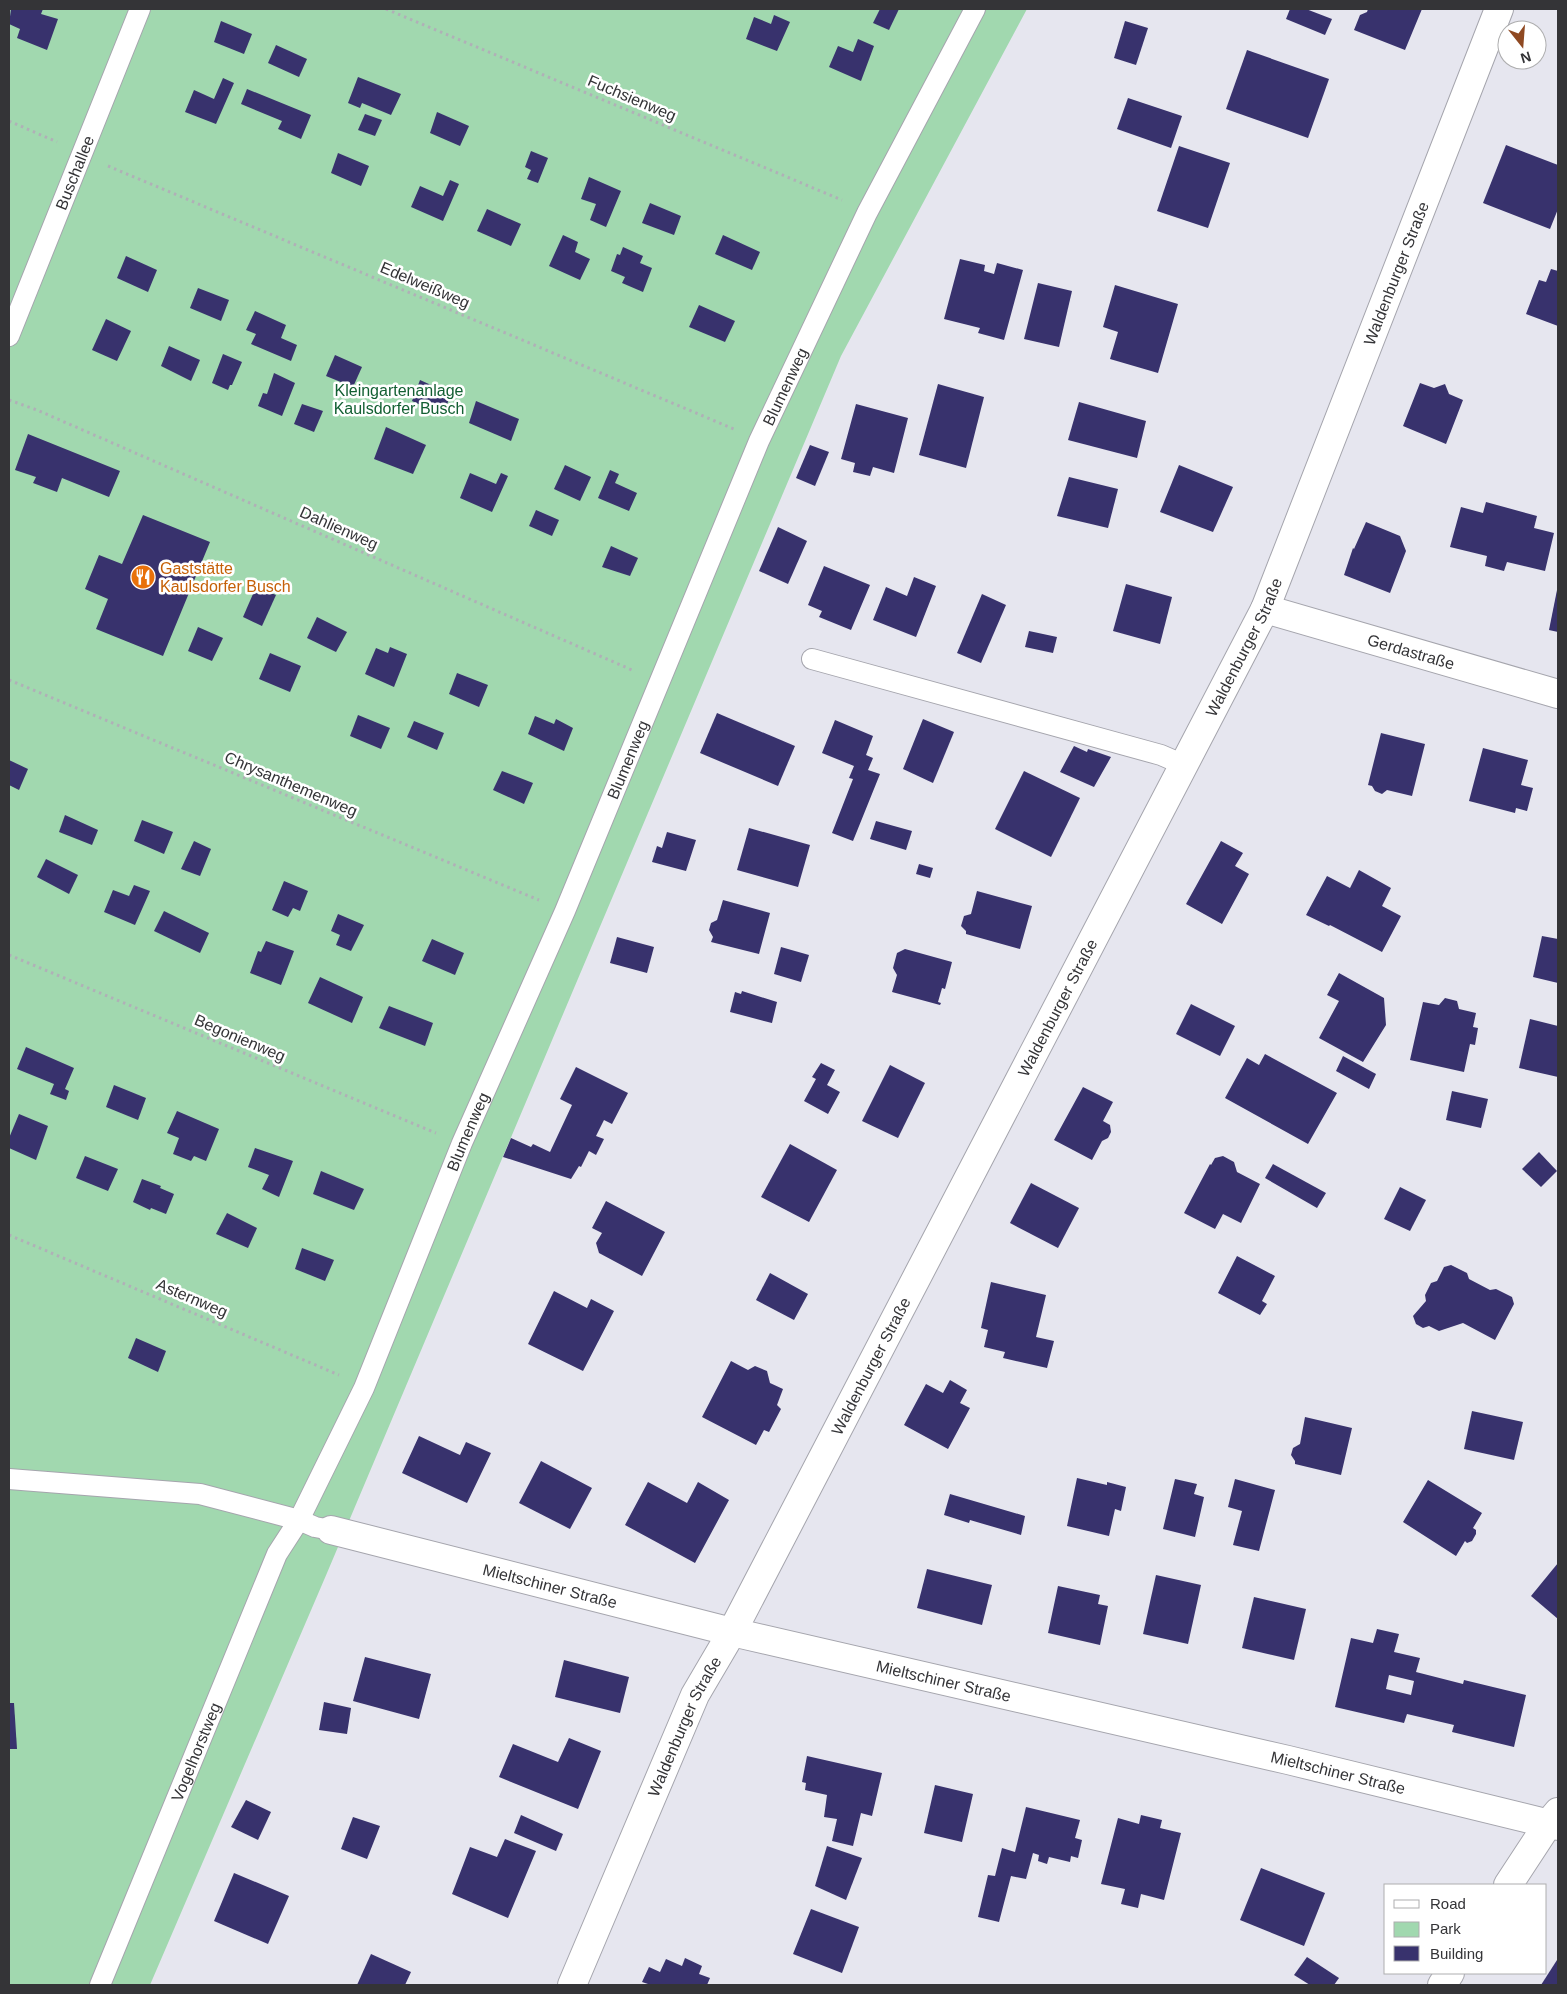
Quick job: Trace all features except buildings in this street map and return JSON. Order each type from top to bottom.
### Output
[{"type":"street","name":"Waldenburger Straße","points":[[572,1985],[695,1695],[732,1632],[1265,608],[1498,9]]},
{"type":"street","name":"Gerdastraße","points":[[1265,608],[1558,694]]},
{"type":"street","name":"Mieltschiner Straße","points":[[331,1530],[732,1632],[1555,1820]]},
{"type":"street","points":[[1509,1884],[1555,1820]]},
{"type":"street","points":[[1442,1985],[1449,1974]]},
{"type":"lane","name":"Buschallee","points":[[9,336],[80,153],[140,9]]},
{"type":"lane","name":"Blumenweg","points":[[299,1520],[364,1388],[462,1142],[565,910],[759,441],[867,213],[975,9]]},
{"type":"lane","points":[[812,660],[1161,755],[1184,765]]},
{"type":"lane","points":[[9,1479],[200,1494],[331,1530]]},
{"type":"lane","name":"Vogelhorstweg","points":[[100,1985],[277,1554],[299,1520]]},
{"type":"path","name":"Fuchsienweg","points":[[386,9],[823,191],[867,213]]},
{"type":"path","name":"Edelweißweg","points":[[9,121],[158,188],[716,420],[759,441]]},
{"type":"path","name":"Dahlienweg","points":[[9,400],[46,414],[588,650],[658,683]]},
{"type":"path","name":"Chrysanthemenweg","points":[[9,680],[565,910]]},
{"type":"path","name":"Begonienweg","points":[[9,955],[415,1125],[462,1142]]},
{"type":"path","name":"Asternweg","points":[[9,1235],[327,1368],[364,1388]]},
{"type":"green space","name":"Kleingartenanlage Kaulsdorfer Busch","points":[[9,9],[1027,9],[841,356],[327,1573],[150,1985],[9,1985]]},
{"type":"place","name":"Gaststätte Kaulsdorfer Busch","points":[[143,577]]}]
